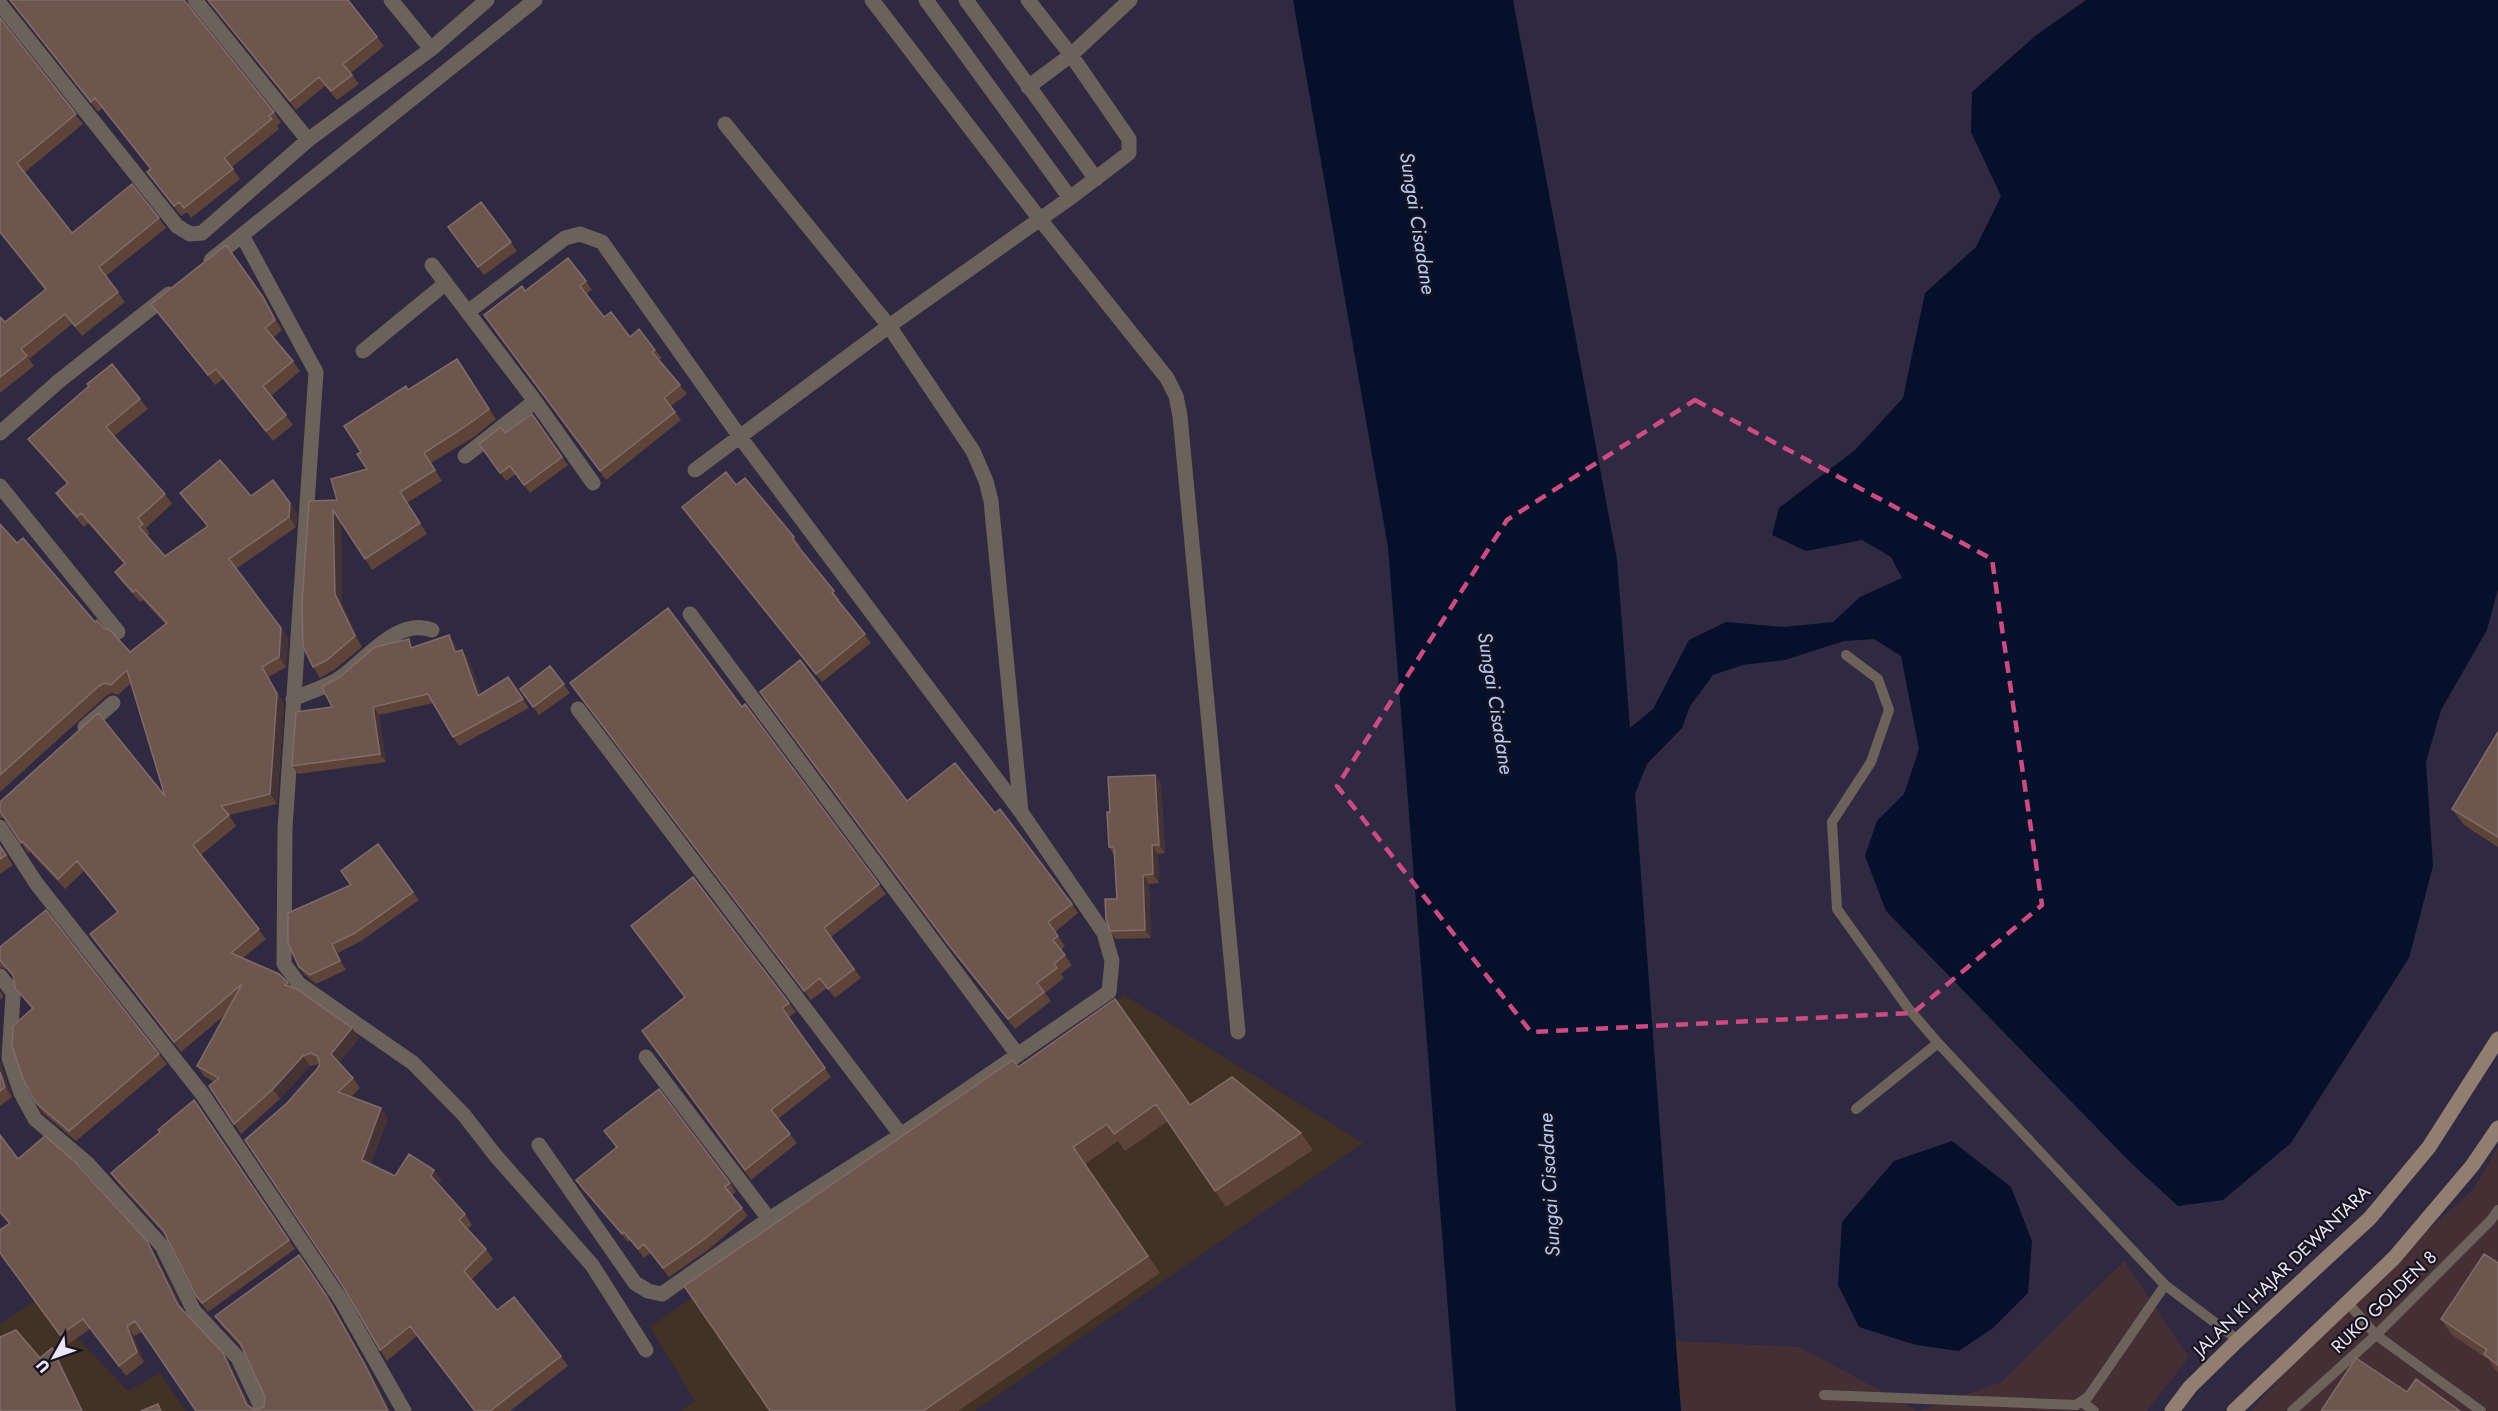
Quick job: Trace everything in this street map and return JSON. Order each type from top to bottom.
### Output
[{"type":"street","points":[[195,0],[308,140]]},
{"type":"street","points":[[391,0],[430,49]]},
{"type":"street","points":[[0,4],[177,226],[190,234],[202,233],[308,140],[430,49],[487,0]]},
{"type":"street","points":[[196,272],[535,0]]},
{"type":"street","points":[[872,0],[1039,218],[1167,378],[1176,396],[1180,416],[1238,1032]]},
{"type":"street","points":[[926,0],[1070,198]]},
{"type":"street","points":[[966,0],[1096,179]]},
{"type":"street","points":[[695,470],[889,326],[1070,198],[1129,153],[1129,139],[1071,55],[1028,0]]},
{"type":"street","points":[[1028,87],[1071,55],[1130,0]]},
{"type":"street","points":[[725,124],[889,326],[973,451],[986,481],[991,501],[1021,812]]},
{"type":"street","points":[[469,311],[565,238],[580,234],[602,242],[740,437],[1021,812],[1104,933],[1112,962],[1109,992],[901,1135],[769,1219],[662,1294],[648,1291],[635,1283],[538,1144]]},
{"type":"street","points":[[242,235],[316,372],[285,828],[284,964],[298,984],[413,1063],[464,1115],[495,1155],[592,1265],[646,1350]]},
{"type":"street","points":[[432,265],[535,400],[593,483]]},
{"type":"street","points":[[363,351],[446,283]]},
{"type":"street","points":[[0,433],[59,381],[178,286]]},
{"type":"street","points":[[465,456],[535,400]]},
{"type":"street","points":[[0,486],[118,632]]},
{"type":"street","points":[[690,614],[1017,1054]]},
{"type":"street","points":[[293,699],[340,678],[394,636],[420,626],[432,630]]},
{"type":"street","points":[[78,734],[112,703]]},
{"type":"street","points":[[578,709],[901,1135]]},
{"type":"street","points":[[0,827],[36,883],[203,1095],[303,1255],[341,1300],[404,1411]]},
{"type":"street","points":[[0,976],[12,991],[13,996],[9,1058],[21,1093],[35,1119],[88,1164],[162,1246],[194,1311],[212,1321],[238,1358],[263,1411]]},
{"type":"street","name":"JALAN KI HAJAR DEWANTARA","points":[[2172,1411],[2190,1387],[2238,1340],[2370,1218],[2429,1147],[2498,1039]]},
{"type":"street","points":[[646,1057],[769,1219]]},
{"type":"street","points":[[2234,1411],[2394,1258],[2472,1167],[2498,1128]]},
{"type":"street","points":[[238,1149],[253,1136]]},
{"type":"lane","points":[[1846,655],[1878,679],[1889,710],[1871,762],[1832,822],[1837,909],[1908,1008],[1938,1043],[2165,1285],[2238,1340]]},
{"type":"lane","points":[[1856,1109],[1938,1043]]},
{"type":"lane","name":"RUKO GOLDEN 8","points":[[2292,1411],[2494,1223],[2498,1210]]},
{"type":"lane","points":[[1824,1395],[2076,1405],[2082,1402],[2165,1285]]},
{"type":"lane","points":[[2347,1302],[2376,1335],[2481,1411]]},
{"type":"lane","points":[[2082,1402],[2094,1411]]},
{"type":"highlighted area","points":[[1695,400],[1992,559],[2042,905],[1913,1013],[1531,1032],[1337,786],[1507,520]]},
{"type":"shaded area","points":[[1124,995],[1363,1143],[975,1411],[680,1411],[695,1401],[650,1327]]},
{"type":"shaded area","points":[[2498,1147],[2498,1411],[2251,1411],[2347,1302],[2473,1190]]},
{"type":"shaded area","points":[[2124,1261],[2189,1357],[2147,1411],[1919,1411],[2001,1382]]},
{"type":"shaded area","points":[[39,1298],[128,1391],[160,1373],[186,1411],[0,1411],[0,1324]]},
{"type":"shaded area","points":[[1675,1341],[1800,1347],[1918,1411],[1681,1411]]},
{"type":"water","name":"Sungai Cisadane","points":[[1293,0],[1513,0],[1617,560],[1630,728],[1653,709],[1689,640],[1726,622],[1784,627],[1833,622],[1860,597],[1902,578],[1891,557],[1862,540],[1806,551],[1772,535],[1779,508],[1855,450],[1903,398],[1925,293],[1976,247],[2001,196],[1971,132],[1972,92],[2035,36],[2086,0],[2498,0],[2498,589],[2487,630],[2441,710],[2426,762],[2433,866],[2409,958],[2291,1143],[2223,1200],[2178,1206],[2130,1162],[1886,911],[1865,856],[1877,821],[1904,794],[1919,749],[1901,656],[1874,639],[1844,641],[1785,660],[1743,665],[1713,675],[1690,706],[1682,728],[1647,764],[1635,794],[1681,1411],[1456,1411],[1388,547]]},
{"type":"water","points":[[1952,1141],[2011,1187],[2032,1241],[2028,1293],[1993,1328],[1959,1351],[1916,1345],[1859,1327],[1838,1285],[1842,1222],[1894,1161]]},
{"type":"building","points":[[10,0],[184,0],[274,112],[269,116],[272,119],[224,158],[233,169],[184,208],[179,202],[174,206],[147,172],[151,169],[95,98],[91,102]]},
{"type":"building","points":[[208,0],[348,0],[377,37],[343,64],[352,75],[331,91],[319,77],[290,101]]},
{"type":"building","points":[[0,18],[76,114],[17,163],[72,233],[132,184],[159,218],[99,267],[118,292],[75,326],[65,314],[21,349],[27,356],[0,377],[0,317],[5,322],[46,289],[0,232]]},
{"type":"building","points":[[481,202],[511,242],[478,267],[448,227]]},
{"type":"building","points":[[226,245],[263,297],[275,320],[265,328],[293,361],[263,386],[286,415],[266,431],[216,369],[208,375],[151,304]]},
{"type":"building","points":[[568,258],[586,281],[580,286],[604,317],[611,312],[630,337],[639,329],[655,350],[652,352],[680,385],[664,398],[675,412],[600,471],[484,315],[522,286],[525,291]]},
{"type":"building","points":[[457,359],[489,409],[424,453],[435,470],[400,492],[420,523],[365,559],[333,510],[335,594],[355,636],[327,660],[313,667],[303,646],[302,603],[309,501],[337,500],[331,479],[367,469],[357,454],[361,452],[344,426],[406,386],[408,390]]},
{"type":"building","points":[[112,364],[140,399],[106,427],[165,494],[138,518],[143,524],[139,527],[165,556],[208,526],[180,493],[220,460],[251,496],[273,480],[290,503],[289,517],[229,559],[281,628],[279,657],[262,667],[277,694],[270,794],[221,806],[229,815],[193,845],[259,929],[231,953],[279,974],[288,983],[285,985],[297,989],[352,1028],[331,1054],[353,1078],[338,1092],[381,1108],[362,1160],[395,1176],[409,1154],[434,1170],[431,1176],[465,1214],[459,1220],[486,1249],[464,1271],[497,1310],[514,1297],[561,1356],[490,1411],[475,1411],[410,1326],[380,1350],[342,1285],[245,1140],[287,1103],[317,1069],[320,1064],[317,1056],[311,1053],[303,1056],[273,1089],[234,1124],[209,1086],[219,1078],[197,1066],[242,984],[174,1042],[90,934],[118,912],[77,861],[58,879],[23,842],[21,843],[0,811],[0,802],[98,713],[165,796],[127,670],[111,685],[104,683],[99,686],[0,775],[0,524],[17,543],[23,538],[95,622],[97,620],[104,628],[111,631],[130,652],[167,623],[136,590],[133,592],[115,572],[125,563],[81,513],[77,517],[56,493],[68,483],[28,439]]},
{"type":"building","points":[[532,414],[562,457],[524,485],[510,466],[500,473],[479,444],[501,427],[505,433]]},
{"type":"building","points":[[726,472],[736,485],[745,478],[794,537],[792,539],[865,634],[816,674],[682,507]]},
{"type":"building","points":[[668,608],[742,707],[745,704],[879,884],[824,928],[854,969],[828,989],[820,978],[804,991],[570,683]]},
{"type":"building","points":[[449,635],[455,652],[462,650],[478,696],[508,677],[523,699],[453,737],[428,694],[373,707],[380,754],[292,766],[296,712],[332,707],[322,687],[340,677],[375,647],[409,639],[411,648]]},
{"type":"building","points":[[800,660],[907,801],[955,763],[995,813],[1000,809],[1072,904],[1048,922],[1058,936],[1053,940],[1065,955],[1054,964],[1057,968],[1037,983],[1044,992],[1008,1019],[947,943],[760,692]]},
{"type":"building","points":[[550,666],[564,684],[533,707],[520,689]]},
{"type":"building","points":[[2498,732],[2498,837],[2452,809]]},
{"type":"building","points":[[1155,775],[1159,845],[1152,845],[1153,874],[1143,875],[1145,930],[1110,931],[1106,919],[1105,899],[1117,899],[1114,847],[1109,847],[1108,777]]},
{"type":"building","points":[[378,844],[413,892],[355,933],[332,944],[340,961],[310,975],[299,967],[288,943],[288,913],[351,885],[341,871]]},
{"type":"building","points":[[0,846],[6,855],[0,859]]},
{"type":"building","points":[[693,877],[789,1003],[782,1008],[825,1068],[771,1110],[790,1134],[745,1170],[642,1031],[685,997],[631,926]]},
{"type":"building","points":[[46,910],[159,1054],[69,1131],[36,1103],[23,1079],[12,1046],[13,1026],[33,1008],[15,988],[13,975],[0,960],[0,947]]},
{"type":"building","points":[[1115,999],[1190,1105],[1232,1077],[1301,1133],[1215,1191],[1156,1104],[1114,1134],[1107,1124],[1073,1147],[1148,1256],[923,1411],[770,1411],[684,1286],[1013,1060],[1018,1067]]},
{"type":"building","points":[[0,1072],[5,1087],[0,1091]]},
{"type":"building","points":[[659,1089],[730,1183],[725,1187],[742,1208],[702,1241],[663,1268],[644,1244],[638,1249],[624,1232],[622,1234],[576,1180],[617,1147],[604,1131]]},
{"type":"building","points":[[194,1100],[289,1240],[202,1303],[196,1296],[163,1230],[111,1173]]},
{"type":"building","points":[[0,1135],[18,1159],[45,1136],[74,1161],[147,1241],[178,1305],[223,1353],[247,1405],[255,1410],[264,1407],[265,1397],[240,1343],[215,1316],[299,1255],[326,1295],[388,1411],[196,1411],[135,1321],[127,1326],[137,1352],[119,1366],[83,1319],[60,1335],[0,1253],[0,1230],[10,1223],[0,1212]]},
{"type":"building","points":[[2484,1254],[2498,1263],[2498,1365],[2484,1354],[2487,1350],[2441,1319]]},
{"type":"building","points":[[16,1330],[40,1358],[52,1348],[82,1411],[0,1411],[0,1337]]},
{"type":"building","points":[[2356,1358],[2407,1392],[2416,1379],[2460,1411],[2321,1411]]},
{"type":"building","points":[[158,1404],[161,1411],[141,1411]]}]
